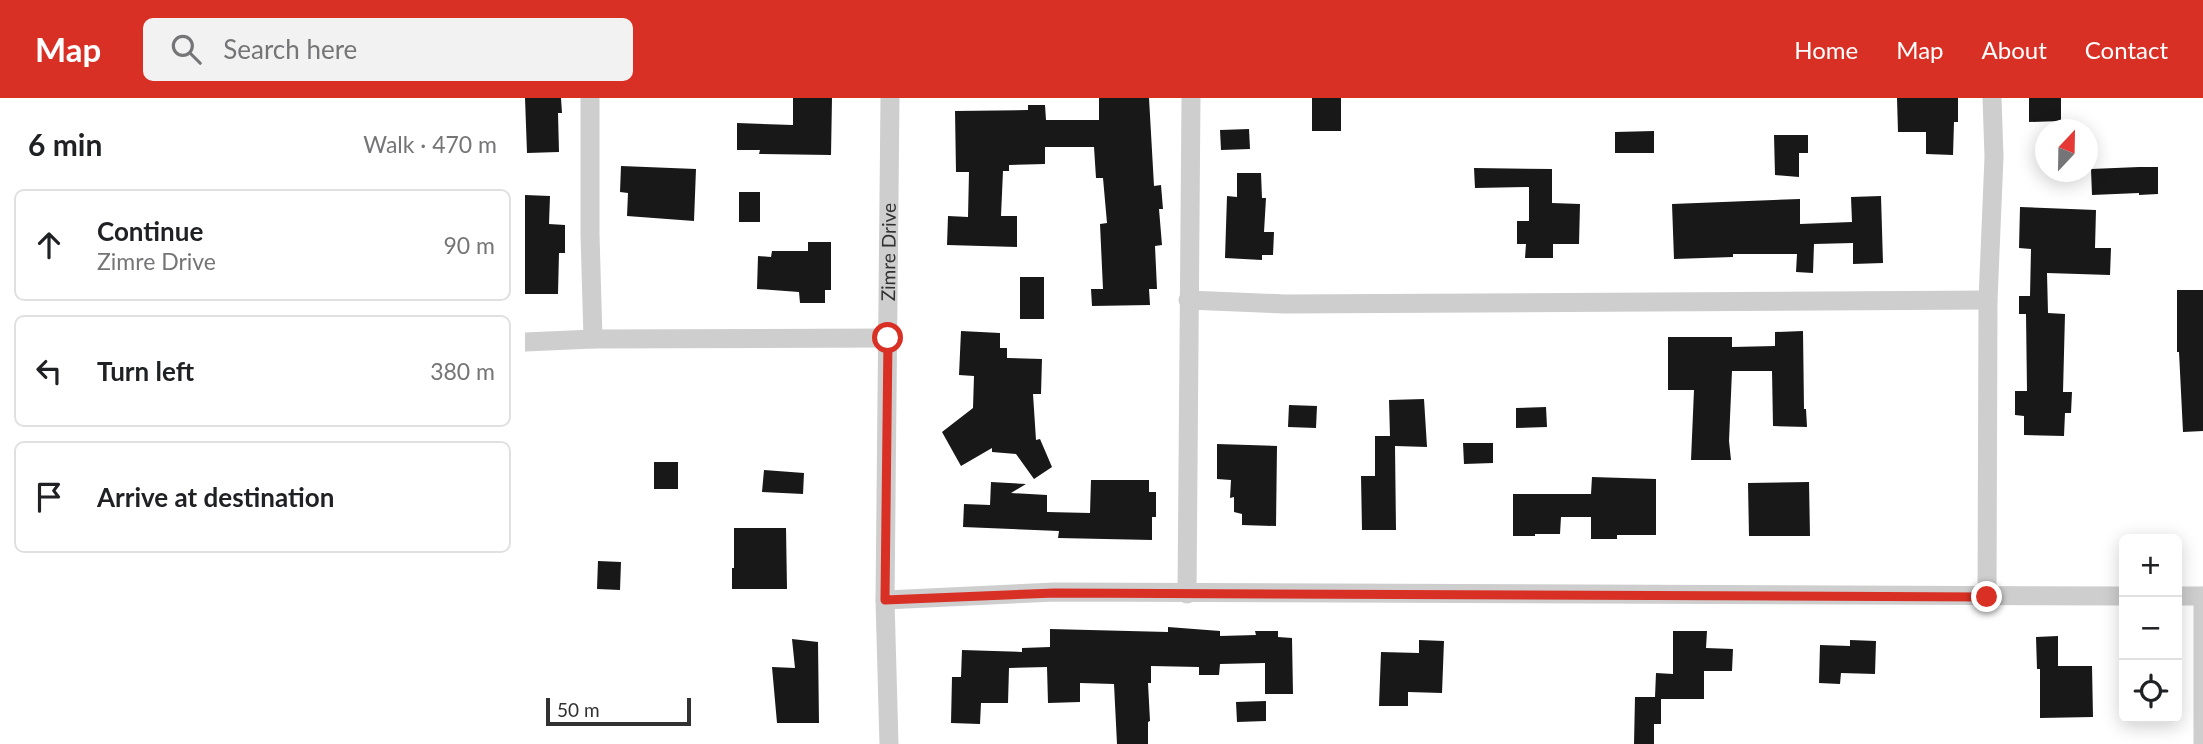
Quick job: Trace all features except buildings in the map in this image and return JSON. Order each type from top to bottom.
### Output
[{"type":"street","points":[[590,98],[593,339]]},
{"type":"street","name":"Zimre Drive","points":[[889,744],[885,600],[890,98]]},
{"type":"street","points":[[1187,594],[1191,98]]},
{"type":"street","points":[[1987,597],[1988,300],[1994,157],[1992,98]]},
{"type":"street","points":[[1188,300],[1285,304],[1988,300]]},
{"type":"street","points":[[525,342],[593,339],[888,338]]},
{"type":"street","points":[[885,600],[1055,593],[2119,596]]},
{"type":"street","points":[[2182,596],[2203,596],[2203,744]]},
{"type":"route","points":[[888,338],[885,600],[1055,593],[1987,597]]}]
